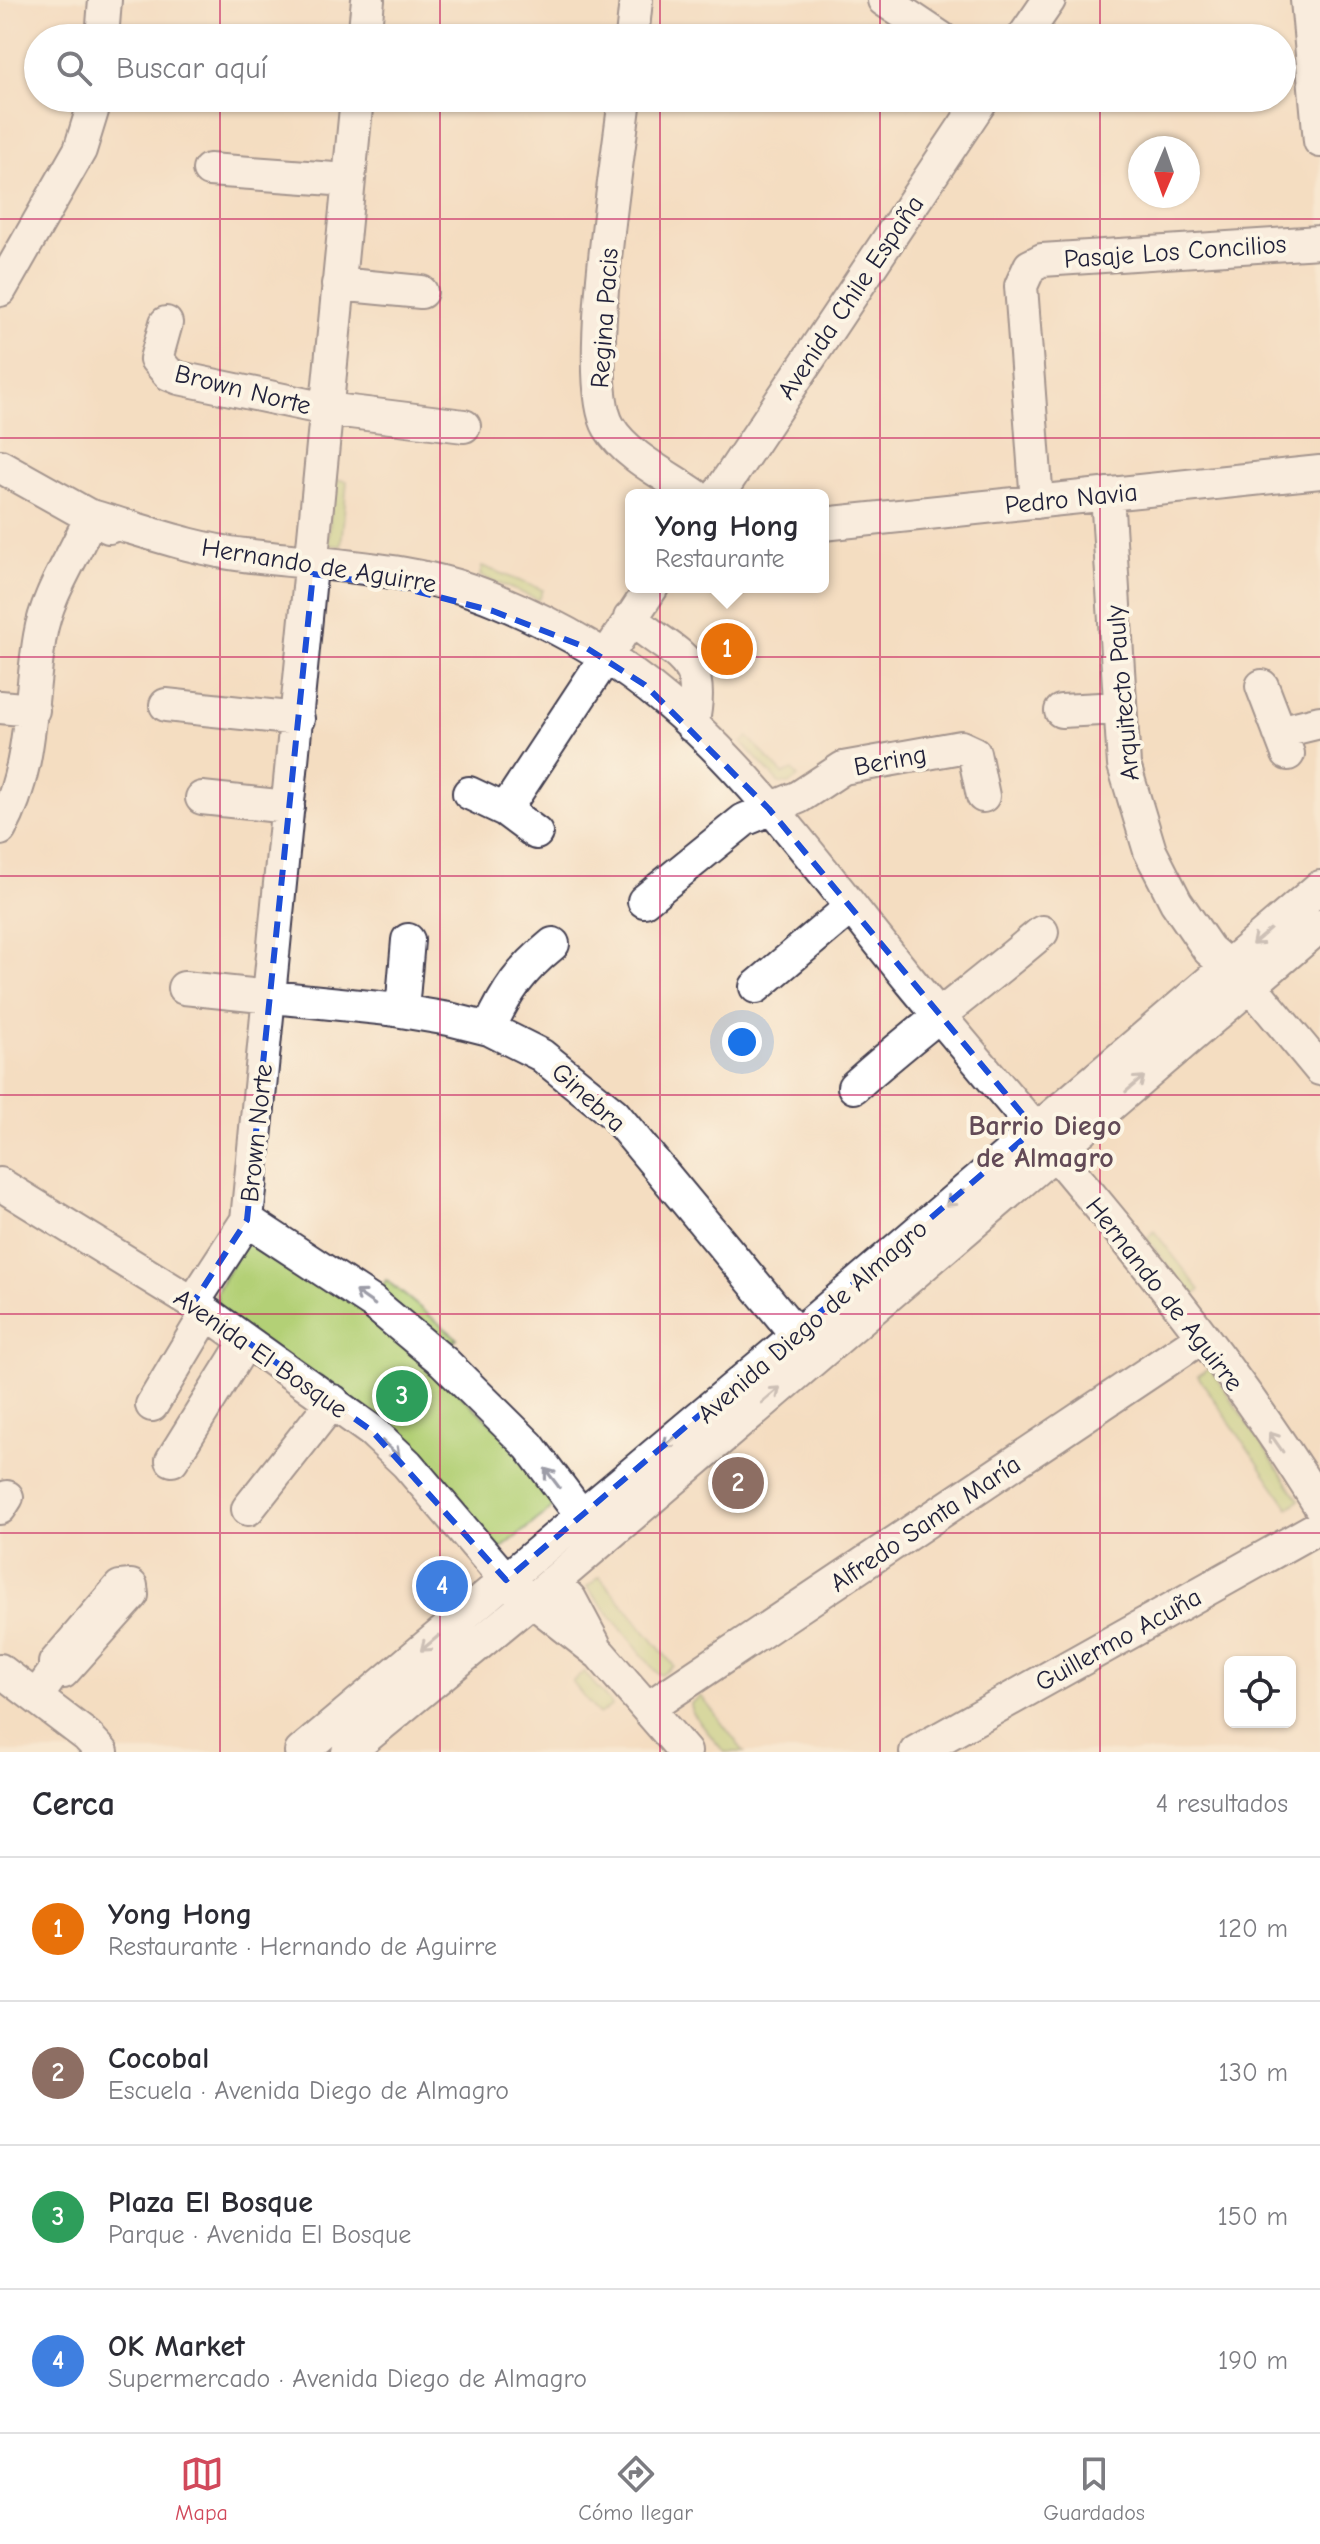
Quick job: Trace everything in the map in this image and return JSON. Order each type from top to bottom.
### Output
[{"type":"street","points":[[103,24],[105,0]]},
{"type":"street","points":[[365,24],[368,0]]},
{"type":"street","points":[[633,24],[636,0]]},
{"type":"street","points":[[884,0],[920,24]]},
{"type":"street","points":[[1033,24],[1049,0]]},
{"type":"street","points":[[1307,0],[1320,141]]},
{"type":"street","points":[[0,290],[80,150],[92,112]]},
{"type":"street","name":"Brown Norte","points":[[152,1405],[247,1220],[355,112]]},
{"type":"street","name":"Regina Pacis","points":[[623,112],[600,325],[600,405],[611,431],[624,446],[686,489]]},
{"type":"street","name":"Avenida Chile España","points":[[722,489],[974,112]]},
{"type":"street","points":[[209,170],[348,180]]},
{"type":"street","name":"Pasaje Los Concilios","points":[[1037,502],[1021,286],[1030,266],[1042,260],[1320,242]]},
{"type":"street","points":[[338,284],[421,292]]},
{"type":"street","name":"Brown Norte","points":[[166,323],[156,353],[159,366],[169,374],[326,409],[464,426]]},
{"type":"street","name":"Hernando de Aguirre","points":[[0,466],[91,516],[204,548],[313,568],[422,578],[493,598],[545,622],[645,685],[692,726],[769,809],[1045,1141],[1202,1337],[1320,1506]]},
{"type":"street","name":"Pedro Navia","points":[[829,523],[1320,472]]},
{"type":"street","name":"Arquitecto Pauly","points":[[1107,494],[1124,765],[1150,851],[1176,902],[1209,950],[1238,977],[1320,1069]]},
{"type":"street","points":[[0,829],[10,811],[33,710],[40,635],[48,605],[91,516]]},
{"type":"street","points":[[505,810],[596,653],[630,618],[648,593]]},
{"type":"street","points":[[630,618],[683,657],[695,672],[698,699],[692,726]]},
{"type":"street","points":[[1262,686],[1283,743],[1320,722]]},
{"type":"street","points":[[166,705],[298,719]]},
{"type":"street","points":[[0,707],[33,710]]},
{"type":"street","points":[[1061,711],[1120,708]]},
{"type":"street","name":"Bering","points":[[769,809],[799,797],[843,768],[961,747],[974,753],[983,796]]},
{"type":"street","points":[[469,793],[505,810],[536,833]]},
{"type":"street","points":[[202,798],[288,807]]},
{"type":"street","points":[[644,901],[744,820],[769,809]]},
{"type":"street","name":"Avenida Diego de Almagro","points":[[301,1752],[506,1580],[590,1528],[807,1346],[1238,977],[1320,887]]},
{"type":"street","points":[[756,987],[851,907]]},
{"type":"street","name":"Avenida Diego de Almagro","points":[[1238,977],[1320,926]]},
{"type":"street","points":[[854,1087],[913,1034],[1042,932]]},
{"type":"street","points":[[402,1011],[408,940]]},
{"type":"street","points":[[489,1029],[508,989],[524,968],[553,944]]},
{"type":"street","points":[[184,988],[269,995]]},
{"type":"street","name":"Ginebra","points":[[269,995],[402,1011],[489,1029],[541,1055],[614,1114],[807,1346]]},
{"type":"street","name":"Avenida El Bosque","points":[[0,1184],[200,1308],[333,1401],[407,1464],[506,1580],[542,1592],[685,1752]]},
{"type":"street","points":[[247,1220],[372,1302],[444,1362],[529,1446],[590,1528]]},
{"type":"street","name":"Alfredo Santa María","points":[[648,1708],[1202,1337]]},
{"type":"street","points":[[172,1460],[246,1341]]},
{"type":"street","points":[[248,1509],[333,1401]]},
{"type":"street","name":"Guillermo Acuña","points":[[916,1752],[1320,1526]]},
{"type":"street","name":"Avenida Diego de Almagro","points":[[348,1752],[542,1592],[590,1528]]},
{"type":"street","points":[[0,1670],[46,1684],[102,1752]]},
{"type":"highlighted area","points":[[313,574],[396,586],[493,611],[585,647],[645,685],[769,809],[1035,1129],[506,1580],[372,1431],[193,1303],[247,1220]]},
{"type":"green space","points":[[333,479],[347,481],[341,546],[328,545]]},
{"type":"green space","points":[[482,566],[543,590],[539,600],[480,576]]},
{"type":"green space","points":[[748,737],[783,774],[793,770],[798,777],[789,784],[779,783],[742,743]]},
{"type":"green space","points":[[1154,1231],[1200,1290],[1192,1296],[1147,1239]]},
{"type":"green space","points":[[263,1240],[380,1321],[516,1446],[557,1504],[497,1552],[219,1308],[216,1293],[245,1241]]},
{"type":"green space","points":[[386,1280],[457,1338],[448,1348],[379,1292]]},
{"type":"green space","points":[[1210,1368],[1299,1500],[1289,1508],[1198,1376]]},
{"type":"green space","points":[[600,1577],[674,1666],[661,1675],[656,1672],[587,1587]]},
{"type":"green space","points":[[584,1672],[612,1705],[599,1715],[572,1682]]},
{"type":"green space","points":[[701,1696],[744,1752],[724,1752],[692,1713],[690,1704]]},
{"type":"place","name":"Yong Hong","points":[[727,649]]},
{"type":"place","name":"Plaza El Bosque","points":[[402,1396]]},
{"type":"place","name":"Cocobal","points":[[738,1483]]},
{"type":"place","name":"OK Market","points":[[442,1586]]},
{"type":"district","name":"Barrio Diego de Almagro","points":[[1045,1141]]}]
